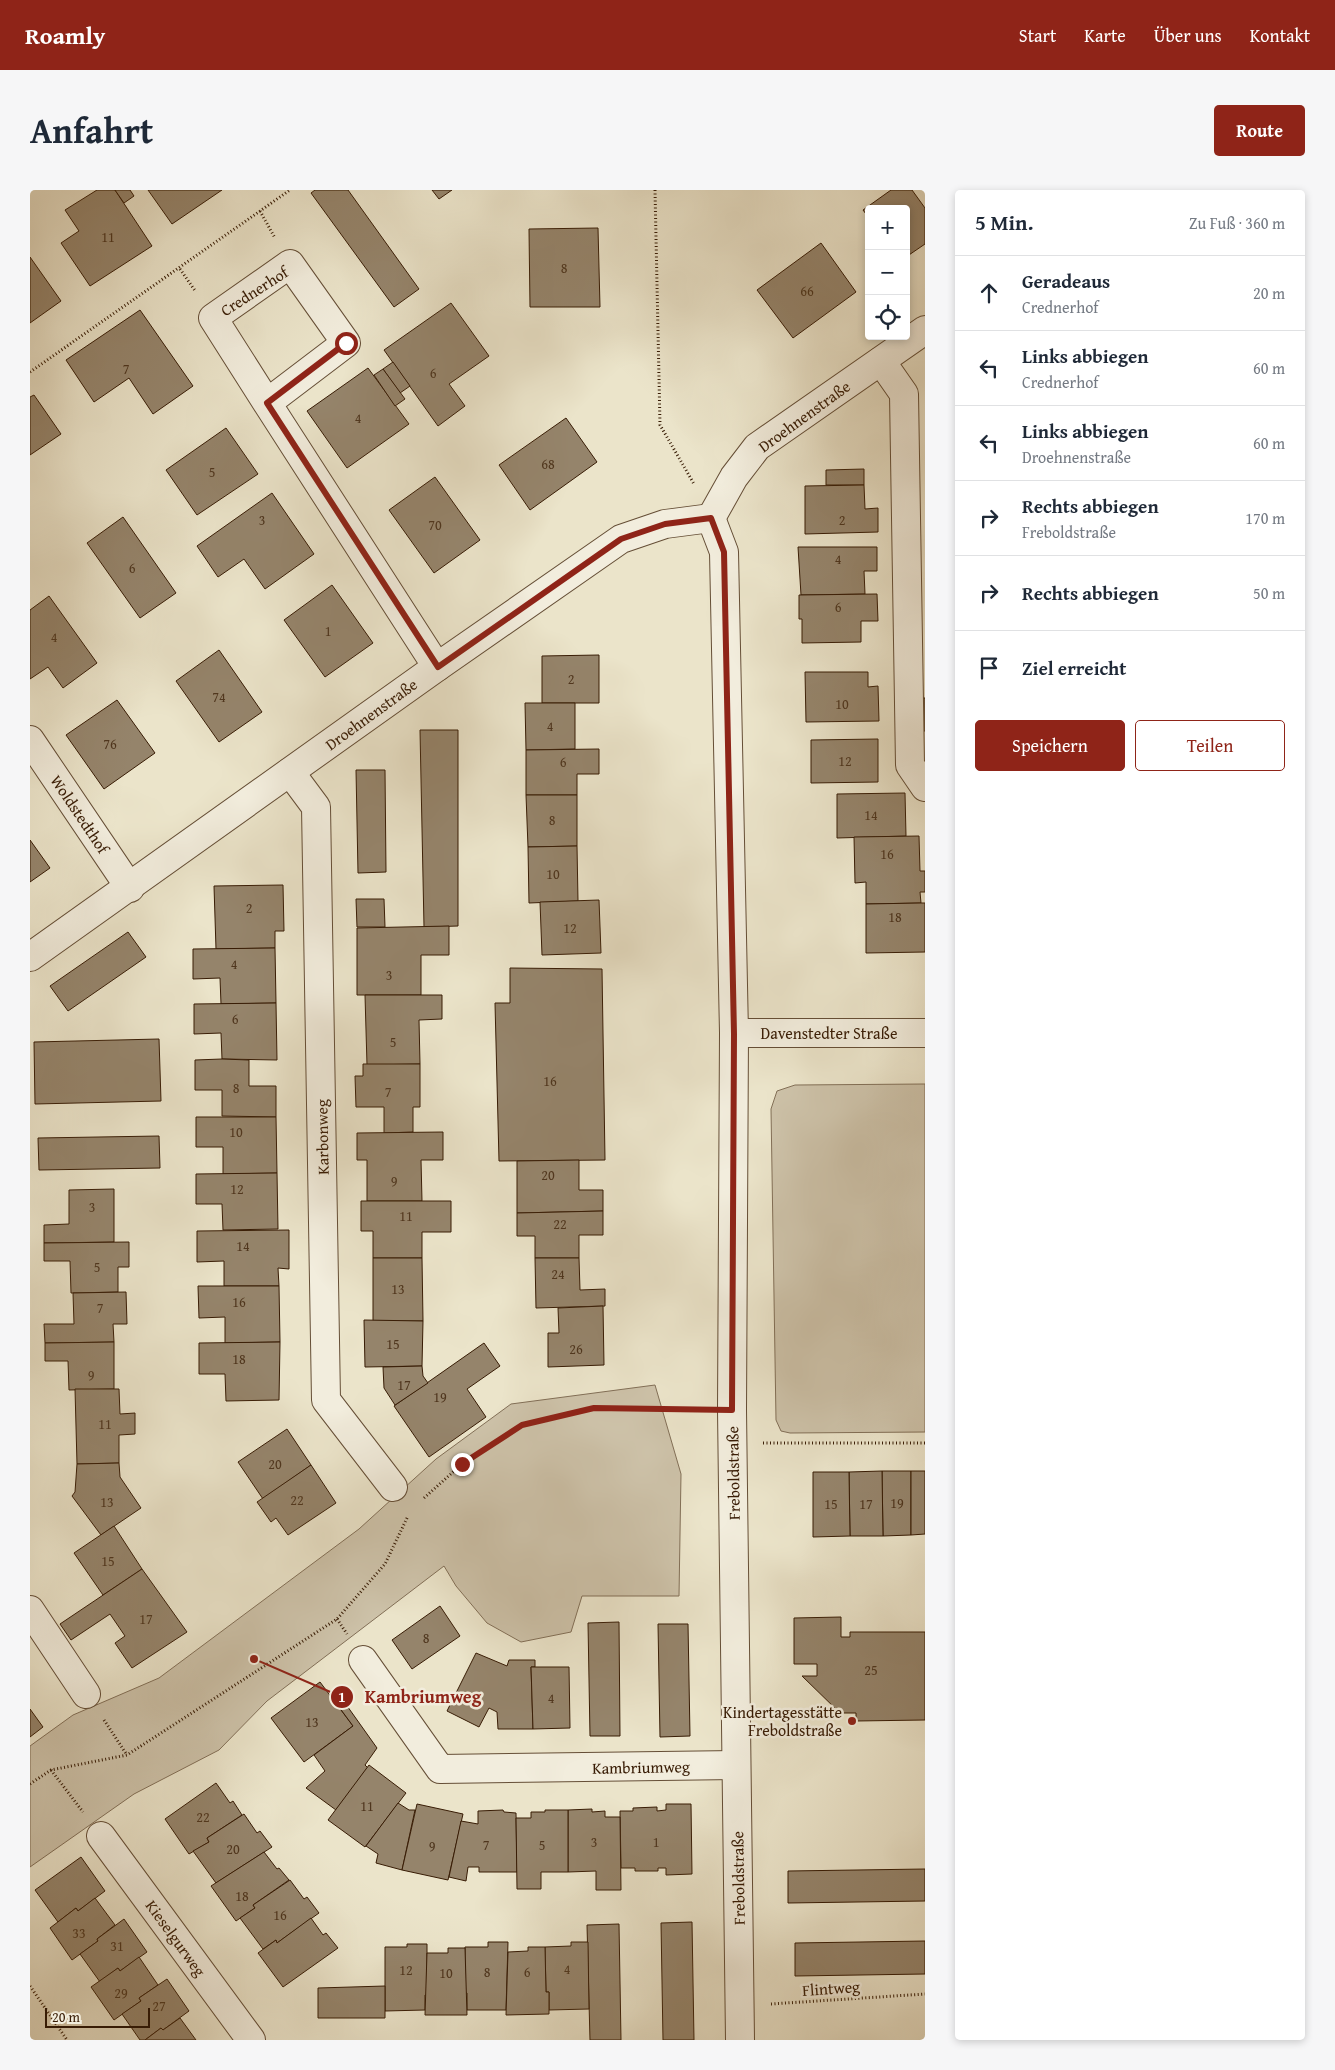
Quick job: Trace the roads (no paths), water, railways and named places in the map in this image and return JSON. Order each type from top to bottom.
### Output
[{"type":"street","name":"Crednerhof","points":[[267,403],[346,343],[290,264],[213,318],[267,403],[438,667]]},
{"type":"street","name":"Droehnenstraße","points":[[30,957],[621,539],[665,524],[711,518],[734,476],[757,448],[925,330]]},
{"type":"street","points":[[881,361],[904,394],[910,766],[925,787]]},
{"type":"street","name":"Freboldstraße","points":[[711,518],[724,552],[734,1034],[732,1443],[740,2040]]},
{"type":"street","name":"Woldstedthof","points":[[30,740],[130,888]]},
{"type":"street","name":"Karbonweg","points":[[290,772],[316,807],[326,1400],[393,1488]]},
{"type":"street","name":"Davenstedter Straße","points":[[734,1034],[925,1034]]},
{"type":"street","points":[[30,1610],[86,1694]]},
{"type":"street","name":"Kambriumweg","points":[[364,1660],[440,1769],[736,1765]]},
{"type":"street","name":"Kieselgurweg","points":[[101,1836],[251,2040]]},
{"type":"place","name":"Kambriumweg","points":[[254,1659]]},
{"type":"place","name":"Kindertagesstätte Freboldstraße","points":[[852,1721]]}]
